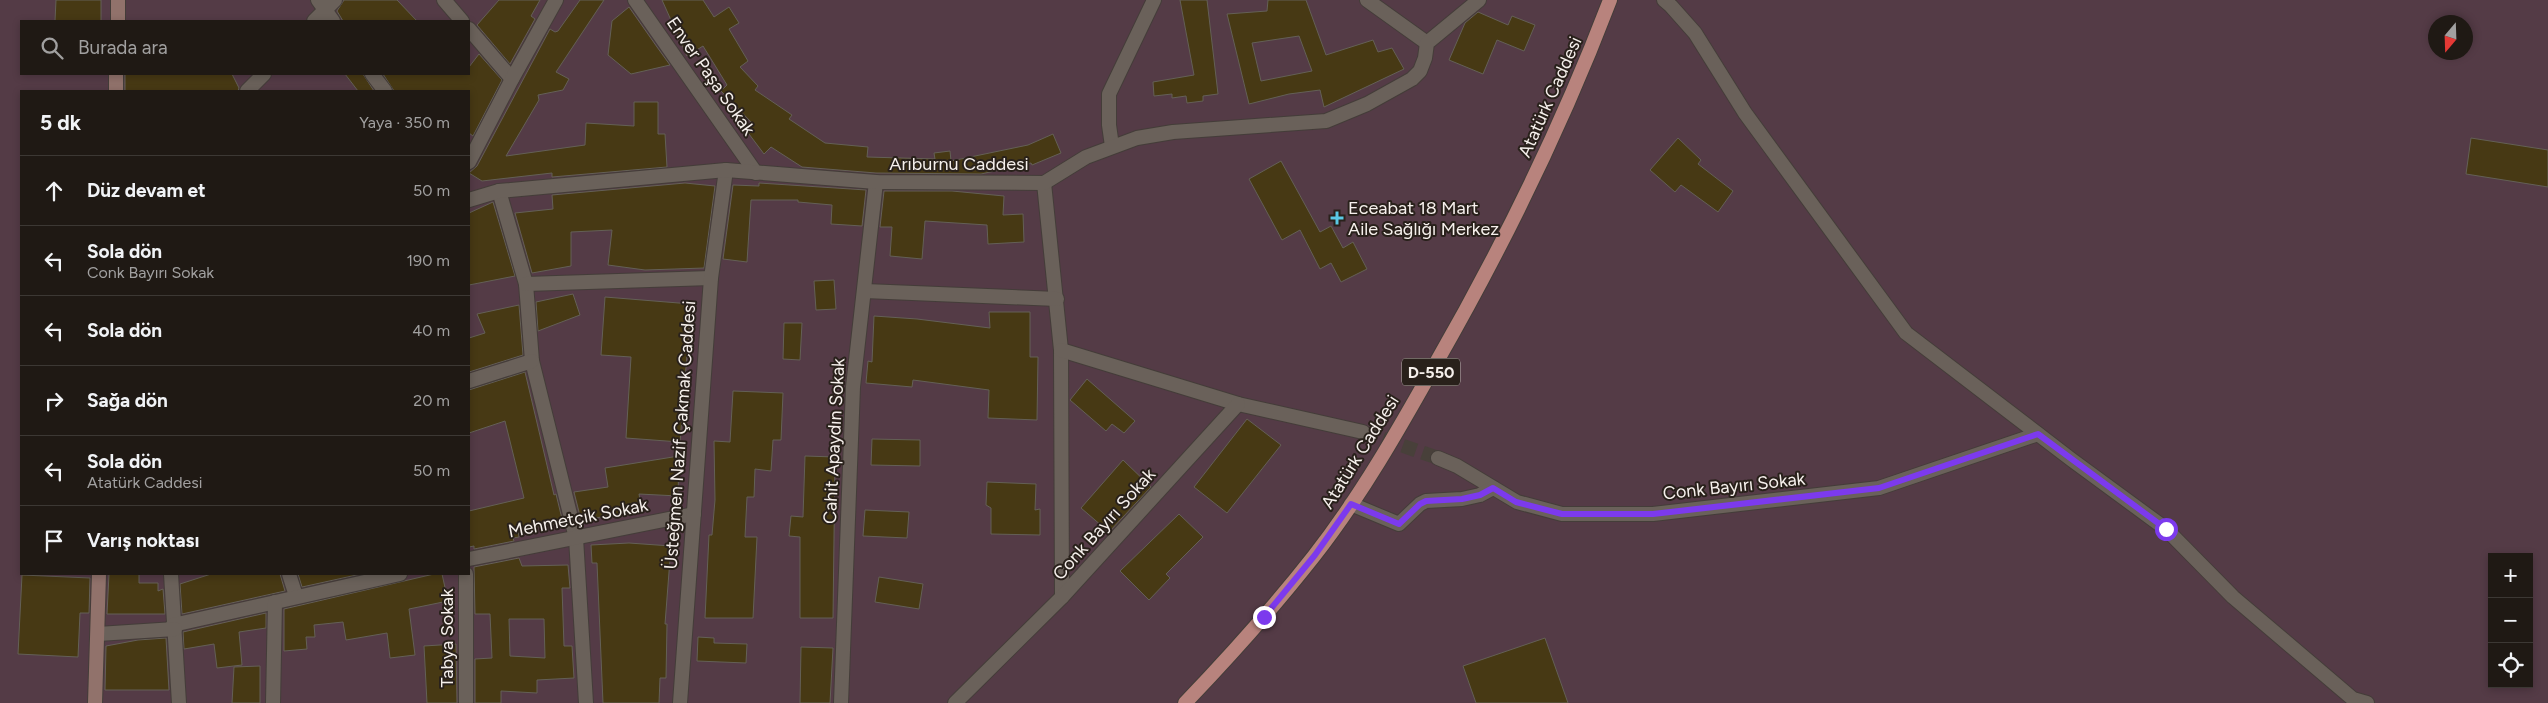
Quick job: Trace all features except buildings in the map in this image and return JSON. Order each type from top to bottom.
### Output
[{"type":"main road","points":[[118,0],[118,20]]},
{"type":"main road","name":"Atatürk Caddesi","points":[[1185,703],[1264,617],[1315,555],[1351,504],[1417,397],[1479,288],[1559,127],[1610,0]]},
{"type":"main road","points":[[116,75],[116,90]]},
{"type":"main road","points":[[95,703],[99,575]]},
{"type":"street","points":[[444,0],[461,20]]},
{"type":"street","points":[[470,160],[556,0]]},
{"type":"street","name":"Enver Paşa Sokak","points":[[636,0],[756,173]]},
{"type":"street","points":[[1112,146],[1109,125],[1109,94],[1154,0]]},
{"type":"street","points":[[1367,0],[1427,43],[1479,0]]},
{"type":"street","points":[[1384,12],[1392,0]]},
{"type":"street","points":[[1664,0],[1672,6],[1695,33],[1745,114],[1906,333],[2166,529],[2233,597],[2353,701],[2367,703]]},
{"type":"street","points":[[315,20],[328,8]]},
{"type":"street","points":[[470,30],[512,79]]},
{"type":"street","name":"Arıburnu Caddesi","points":[[470,200],[499,191],[726,170],[876,182],[1044,183],[1086,157],[1137,138],[1173,132],[1326,121],[1366,104],[1412,79],[1420,71],[1425,58],[1427,43]]},
{"type":"street","points":[[248,90],[263,75]]},
{"type":"street","points":[[373,75],[384,90]]},
{"type":"street","name":"Üsteğmen Nazif Çakmak Caddesi","points":[[680,703],[710,278],[726,170]]},
{"type":"street","name":"Cahit Apaydın Sokak","points":[[842,703],[853,387],[876,182]]},
{"type":"street","name":"Conk Bayırı Sokak","points":[[1044,183],[1061,350],[1062,597]]},
{"type":"street","points":[[499,191],[526,284],[532,361],[576,538],[586,703]]},
{"type":"street","points":[[526,284],[710,278]]},
{"type":"street","points":[[865,292],[1057,299]]},
{"type":"street","points":[[1061,350],[1238,404],[1363,432]]},
{"type":"street","points":[[470,381],[532,361]]},
{"type":"street","name":"Conk Bayırı Sokak","points":[[1062,597],[1238,404]]},
{"type":"street","name":"Conk Bayırı Sokak","points":[[1438,458],[1457,466],[1516,502],[1562,514],[1653,514],[1879,488],[2038,434]]},
{"type":"street","points":[[1351,504],[1399,524],[1420,504],[1426,501],[1462,499],[1480,495],[1493,488]]},
{"type":"street","name":"Mehmetçik Sokak","points":[[470,559],[694,514]]},
{"type":"street","points":[[171,575],[179,703]]},
{"type":"street","points":[[289,575],[296,596]]},
{"type":"street","points":[[98,634],[174,627],[296,596],[395,575]]},
{"type":"street","name":"Tabya Sokak","points":[[466,575],[466,703]]},
{"type":"street","points":[[954,703],[1062,597]]},
{"type":"street","points":[[273,703],[275,602]]},
{"type":"shaded area","points":[[0,0],[2548,0],[2548,703],[0,703]]},
{"type":"tunnel","points":[[1363,432],[1438,458]]},
{"type":"place","name":"Eceabat 18 Mart Aile Sağlığı Merkez","points":[[1337,218]]},
{"type":"route","points":[[1264,617],[1315,555],[1351,504],[1399,524],[1420,504],[1426,501],[1462,499],[1480,495],[1493,488],[1516,502],[1562,514],[1653,514],[1879,488],[2038,434],[2166,529]]}]
